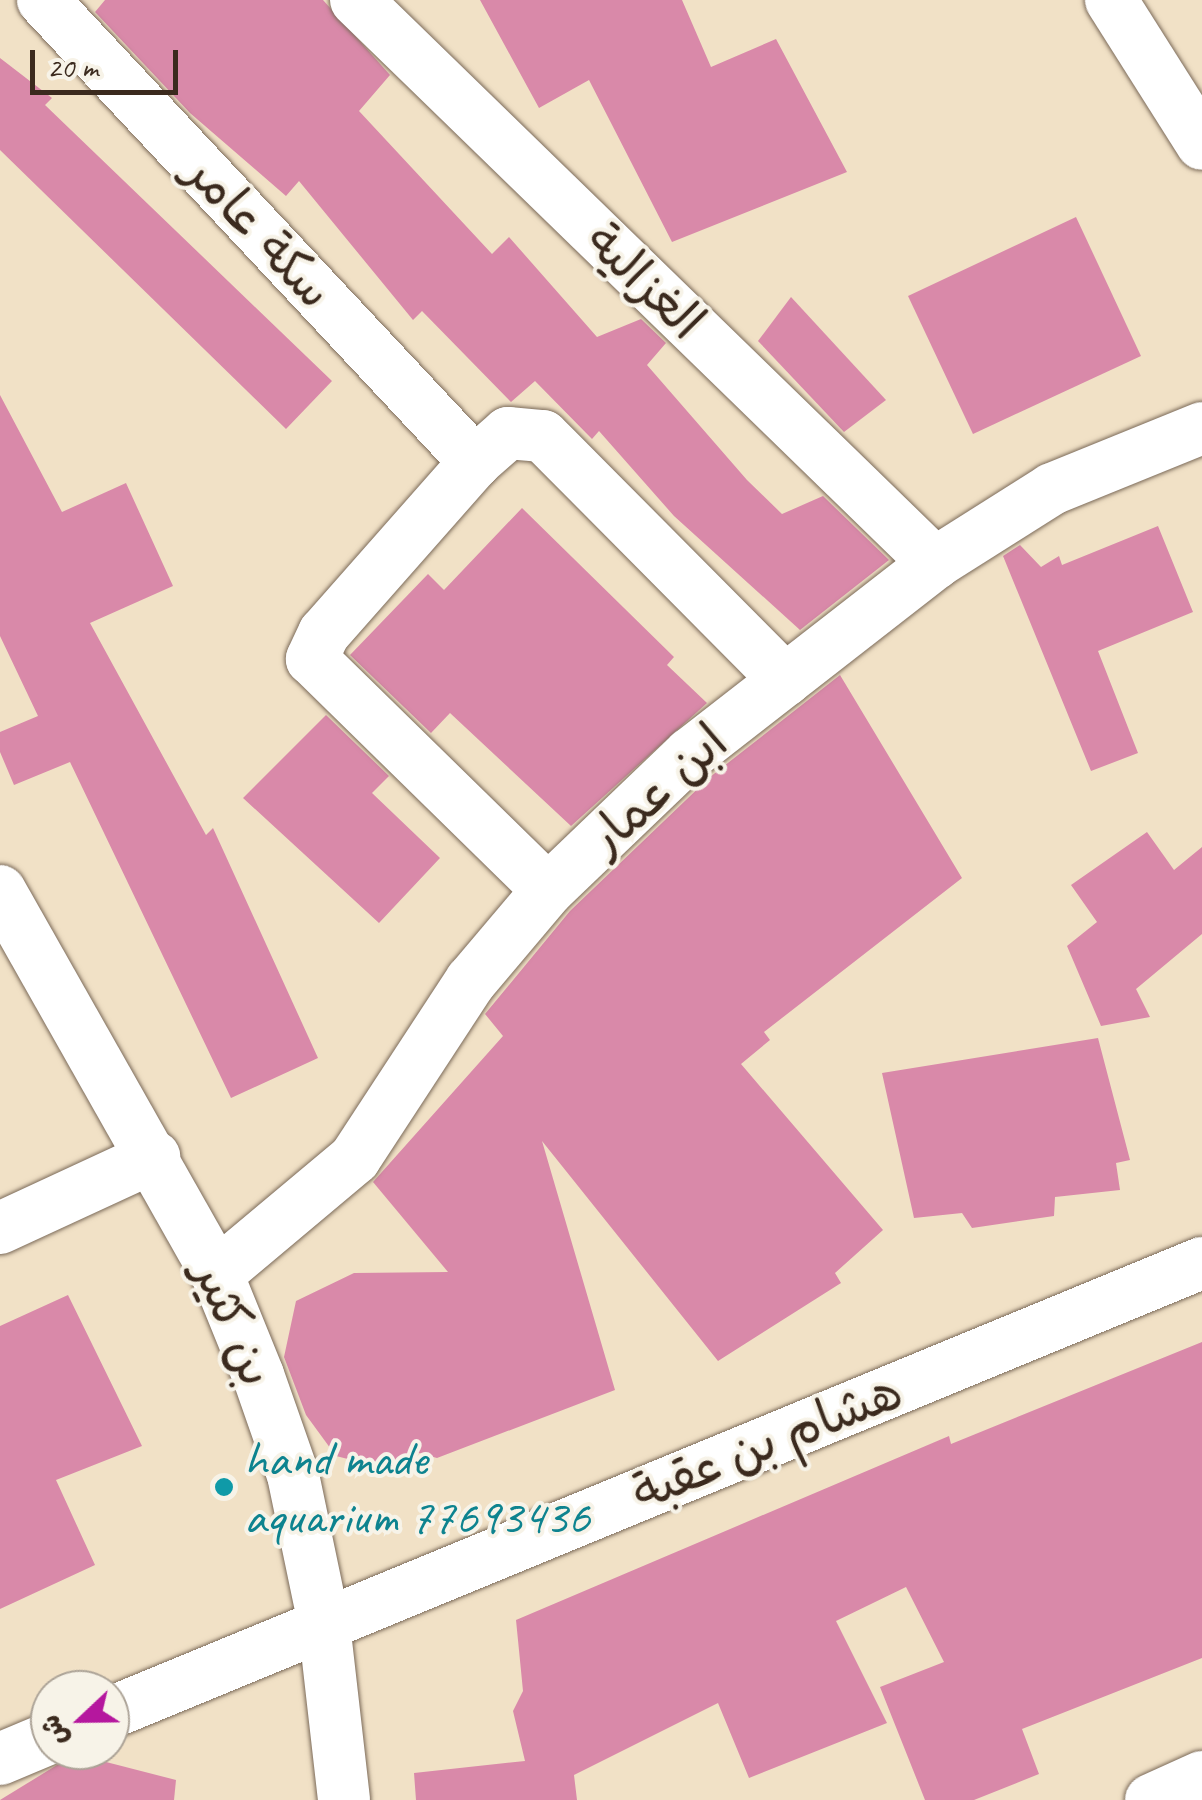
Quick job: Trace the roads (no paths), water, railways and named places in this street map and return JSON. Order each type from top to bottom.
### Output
[{"type":"street","name":"سكة عامر","points":[[42,0],[475,462]]},
{"type":"street","name":"الغزالية","points":[[356,0],[936,563]]},
{"type":"street","points":[[1111,0],[1202,144]]},
{"type":"street","name":"ابن عمار","points":[[218,1274],[354,1158],[470,982],[548,890],[690,754],[936,563],[1052,489],[1202,428]]},
{"type":"street","points":[[548,890],[312,659],[324,633],[475,462],[508,434],[543,436],[785,680]]},
{"type":"street","name":"بن كثير","points":[[0,891],[218,1274],[293,1476],[324,1624],[344,1800]]},
{"type":"street","points":[[0,1228],[154,1157]]},
{"type":"street","name":"هشام بن عقبة","points":[[130,1705],[1202,1262]]},
{"type":"street","points":[[0,1760],[30,1747]]},
{"type":"street","points":[[1151,1800],[1202,1777]]},
{"type":"place","name":"hand made aquarium 77693436","points":[[224,1487]]}]
